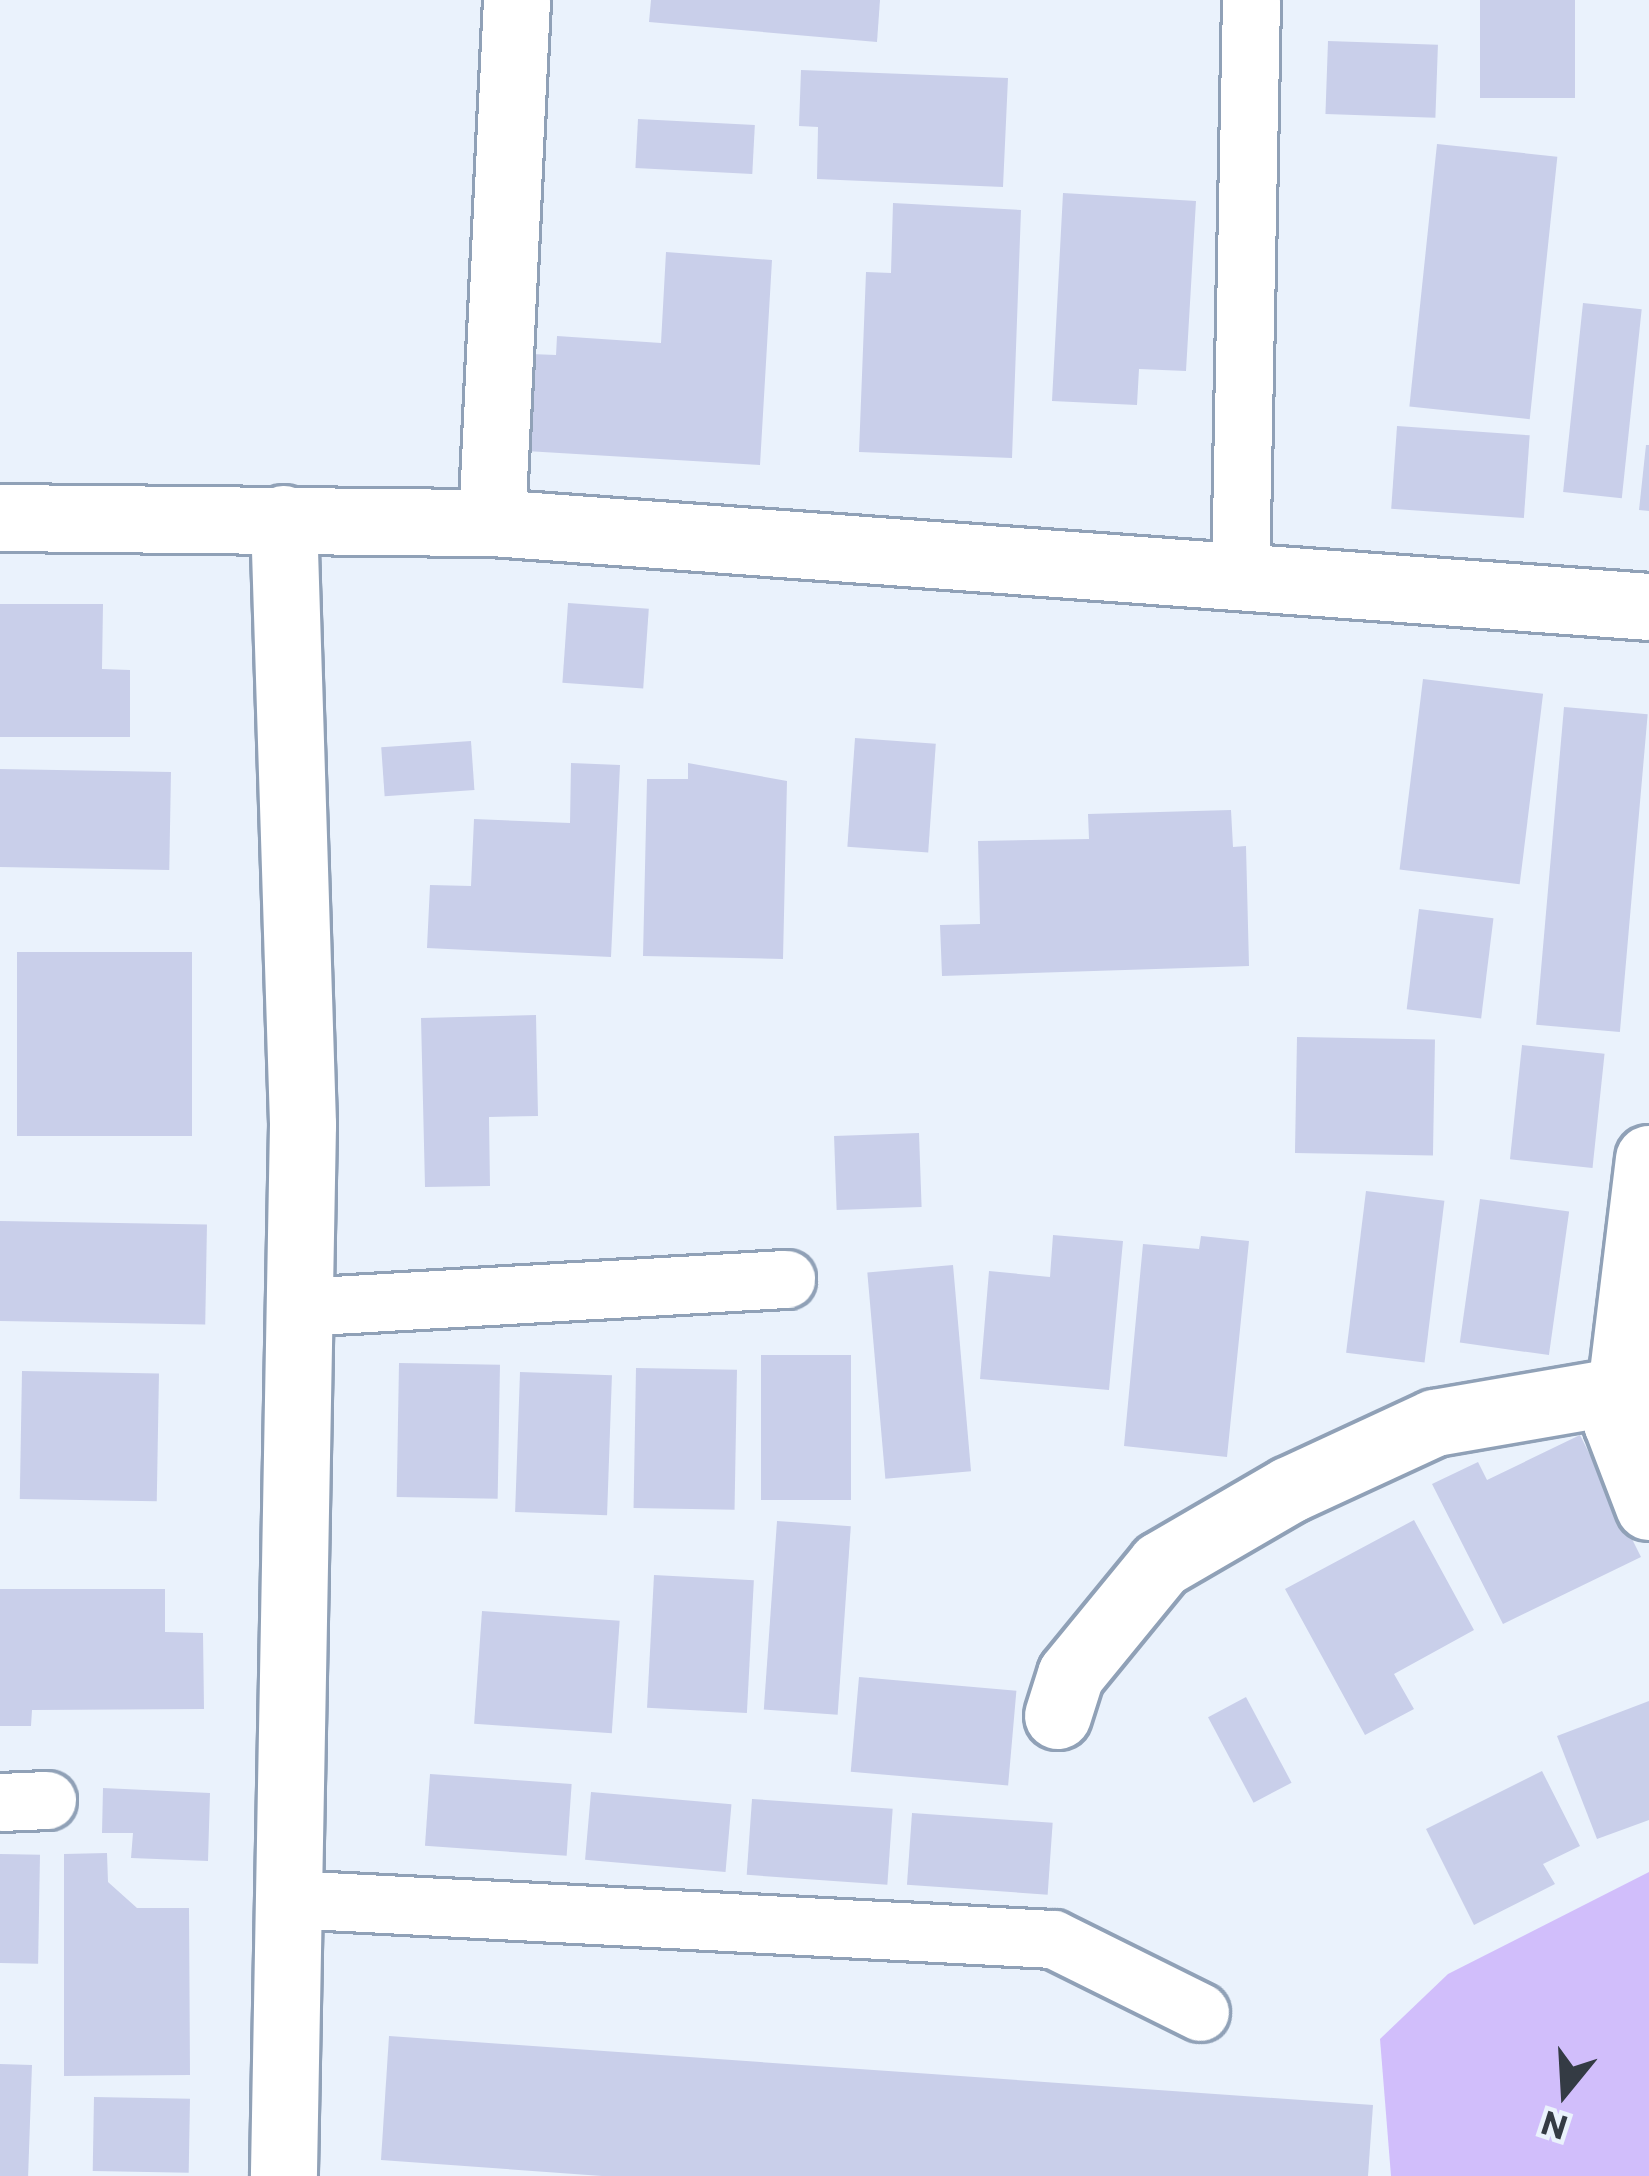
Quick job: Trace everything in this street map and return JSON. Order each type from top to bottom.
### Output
[{"type":"street","points":[[493,523],[517,0]]},
{"type":"street","points":[[0,518],[493,523],[1649,607]]},
{"type":"street","points":[[284,519],[299,1307],[284,2176]]},
{"type":"street","points":[[1649,1159],[1629,1416],[1649,1507]]},
{"type":"street","points":[[1058,1716],[1071,1675],[1161,1565],[1290,1490],[1435,1423],[1629,1416]]},
{"type":"lane","points":[[1240,578],[1251,0]]},
{"type":"lane","points":[[299,1307],[786,1279]]},
{"type":"lane","points":[[289,1899],[1053,1939],[1200,2012]]},
{"type":"shaded area","points":[[1649,1872],[1649,2176],[1391,2176],[1380,2039],[1448,1974]]},
{"type":"building","points":[[651,0],[880,0],[877,42],[649,22]]},
{"type":"building","points":[[1480,0],[1575,0],[1575,98],[1480,98]]},
{"type":"building","points":[[1328,41],[1438,45],[1435,118],[1325,114]]},
{"type":"building","points":[[801,70],[1008,78],[1003,187],[817,179],[818,127],[799,126]]},
{"type":"building","points":[[638,119],[755,125],[752,174],[635,168]]},
{"type":"building","points":[[1437,144],[1557,157],[1530,419],[1409,407]]},
{"type":"building","points":[[1063,193],[1196,201],[1186,371],[1139,369],[1137,405],[1052,401]]},
{"type":"building","points":[[893,203],[1021,210],[1012,458],[859,452],[866,272],[891,273]]},
{"type":"building","points":[[666,252],[772,260],[760,465],[526,451],[531,354],[556,355],[557,336],[661,343]]},
{"type":"building","points":[[1583,303],[1642,309],[1622,498],[1563,492]]},
{"type":"building","points":[[1397,426],[1530,435],[1524,518],[1391,509]]},
{"type":"building","points":[[1649,445],[1649,511],[1639,510]]},
{"type":"building","points":[[568,603],[649,609],[643,688],[562,683]]},
{"type":"building","points":[[0,604],[103,604],[102,669],[130,670],[130,737],[0,737]]},
{"type":"building","points":[[1423,679],[1543,694],[1520,884],[1400,870]]},
{"type":"building","points":[[1564,707],[1648,714],[1620,1032],[1536,1025]]},
{"type":"building","points":[[855,738],[936,744],[928,852],[847,847]]},
{"type":"building","points":[[471,741],[474,790],[385,796],[381,747]]},
{"type":"building","points":[[571,763],[620,765],[611,957],[427,948],[430,885],[471,886],[474,819],[570,823]]},
{"type":"building","points":[[688,763],[787,781],[783,959],[643,956],[647,779],[688,779]]},
{"type":"building","points":[[0,769],[171,772],[169,870],[0,867]]},
{"type":"building","points":[[1231,810],[1233,847],[1246,846],[1249,966],[942,976],[940,925],[980,924],[978,841],[1089,839],[1088,814]]},
{"type":"building","points":[[1419,909],[1493,918],[1481,1018],[1407,1009]]},
{"type":"building","points":[[17,952],[192,952],[192,1136],[17,1136]]},
{"type":"building","points":[[536,1015],[538,1116],[489,1117],[490,1186],[425,1187],[421,1018]]},
{"type":"building","points":[[1297,1037],[1435,1039],[1433,1155],[1295,1153]]},
{"type":"building","points":[[1522,1045],[1605,1054],[1593,1168],[1510,1159]]},
{"type":"building","points":[[919,1133],[922,1207],[837,1210],[834,1136]]},
{"type":"building","points":[[1366,1191],[1444,1201],[1425,1362],[1346,1353]]},
{"type":"building","points":[[1480,1199],[1569,1212],[1549,1355],[1460,1343]]},
{"type":"building","points":[[0,1221],[207,1225],[205,1325],[0,1321]]},
{"type":"building","points":[[1053,1235],[1123,1241],[1109,1390],[980,1379],[989,1271],[1050,1277]]},
{"type":"building","points":[[1201,1236],[1249,1241],[1227,1457],[1124,1446],[1143,1244],[1199,1249]]},
{"type":"building","points":[[953,1265],[971,1471],[885,1479],[867,1272]]},
{"type":"building","points":[[761,1355],[851,1355],[851,1500],[761,1500]]},
{"type":"building","points":[[399,1363],[500,1365],[498,1499],[397,1497]]},
{"type":"building","points":[[636,1368],[737,1370],[735,1510],[634,1508]]},
{"type":"building","points":[[22,1371],[159,1373],[157,1501],[20,1499]]},
{"type":"building","points":[[520,1372],[612,1375],[607,1515],[515,1512]]},
{"type":"building","points":[[1580,1435],[1641,1557],[1503,1624],[1432,1484],[1478,1462],[1487,1480]]},
{"type":"building","points":[[1414,1520],[1474,1630],[1394,1674],[1414,1709],[1365,1735],[1285,1589]]},
{"type":"building","points":[[777,1521],[851,1526],[838,1715],[764,1710]]},
{"type":"building","points":[[654,1575],[754,1580],[747,1713],[647,1708]]},
{"type":"building","points":[[0,1589],[165,1589],[165,1632],[203,1633],[204,1709],[32,1710],[31,1726],[0,1726]]},
{"type":"building","points":[[482,1611],[620,1621],[612,1733],[474,1724]]},
{"type":"building","points":[[859,1677],[1016,1691],[1008,1785],[851,1772]]},
{"type":"building","points":[[1246,1697],[1292,1783],[1254,1803],[1208,1717]]},
{"type":"building","points":[[1649,1701],[1649,1820],[1597,1839],[1557,1736]]},
{"type":"building","points":[[1542,1771],[1580,1846],[1543,1864],[1555,1884],[1474,1925],[1426,1829]]},
{"type":"building","points":[[430,1774],[572,1784],[567,1856],[425,1846]]},
{"type":"building","points":[[103,1788],[210,1793],[208,1861],[131,1858],[133,1833],[102,1833]]},
{"type":"building","points":[[591,1792],[731,1804],[726,1872],[585,1860]]},
{"type":"building","points":[[752,1799],[893,1809],[887,1885],[747,1875]]},
{"type":"building","points":[[912,1813],[1053,1823],[1048,1895],[907,1885]]},
{"type":"building","points":[[107,1853],[108,1882],[137,1908],[189,1908],[190,2075],[64,2076],[64,1854]]},
{"type":"building","points":[[0,1854],[40,1855],[38,1964],[0,1963]]},
{"type":"building","points":[[389,2036],[1373,2105],[1368,2176],[602,2176],[381,2160]]},
{"type":"building","points":[[0,2064],[32,2065],[28,2176],[0,2176]]},
{"type":"building","points":[[94,2097],[190,2099],[189,2173],[93,2171]]}]
